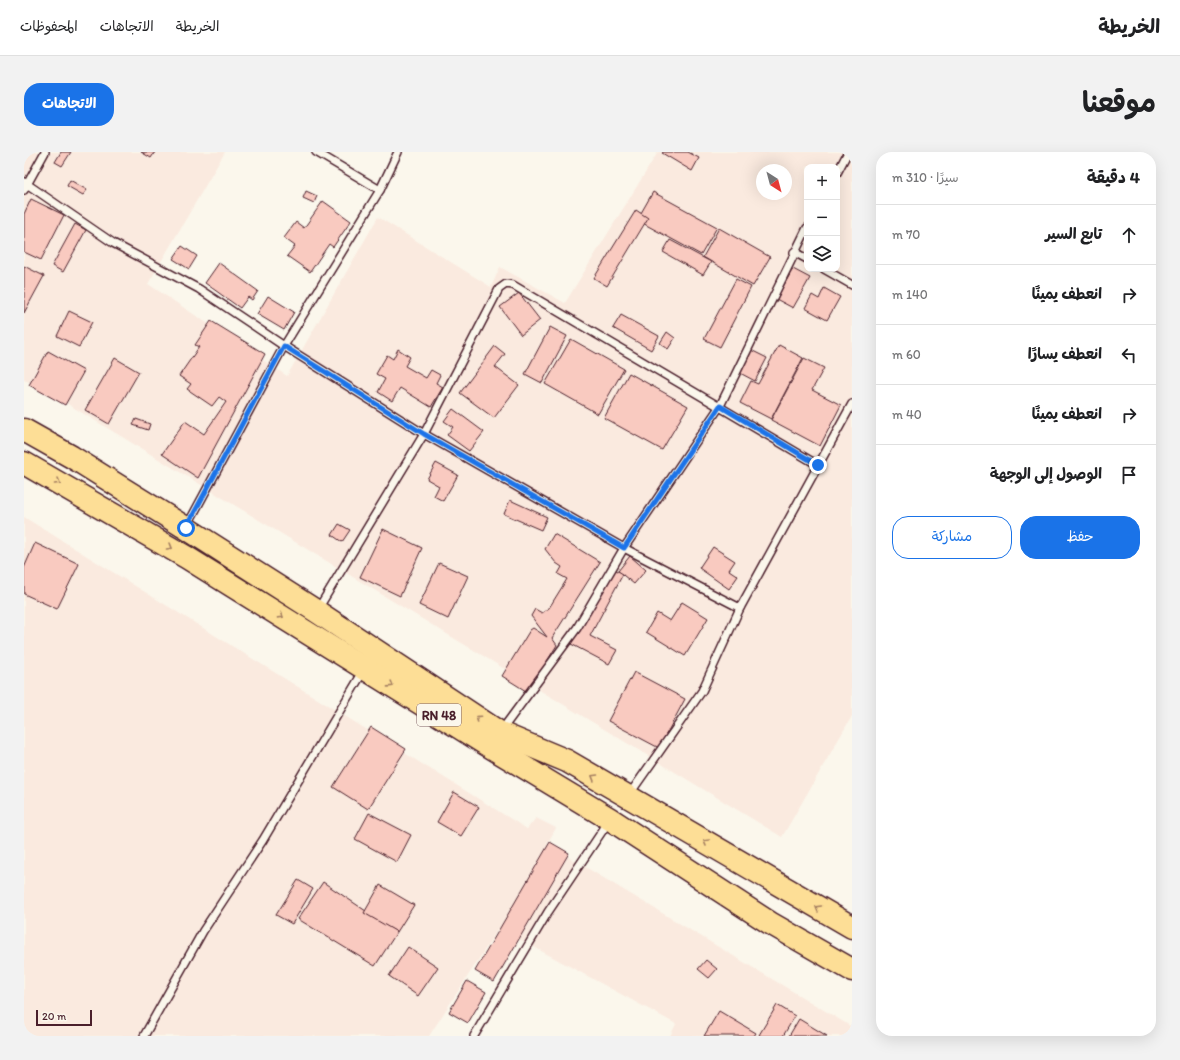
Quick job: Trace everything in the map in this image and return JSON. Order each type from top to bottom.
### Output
[{"type":"highway","name":"RN 48","points":[[24,430],[72,456],[186,528],[316,611],[500,733],[567,761],[852,927]]},
{"type":"highway","name":"RN 48","points":[[24,463],[186,557],[610,819],[770,923],[852,970]]},
{"type":"lane","points":[[45,152],[25,185],[113,243],[199,289],[284,346],[424,434],[624,548],[740,608]]},
{"type":"lane","points":[[316,152],[380,190]]},
{"type":"lane","points":[[186,528],[284,346],[380,190],[398,152]]},
{"type":"lane","points":[[840,167],[848,152]]},
{"type":"lane","points":[[500,733],[577,628],[624,548],[720,406],[804,234]]},
{"type":"lane","points":[[794,252],[804,257]]},
{"type":"lane","points":[[829,272],[852,285]]},
{"type":"lane","points":[[316,611],[424,434],[499,289],[506,284],[513,285],[818,465]]},
{"type":"lane","points":[[627,797],[702,690],[740,608],[852,404]]},
{"type":"lane","points":[[144,1036],[203,931],[263,840],[365,668]]},
{"type":"lane","points":[[474,1036],[548,912],[610,819]]},
{"type":"shaded area","points":[[24,152],[225,152],[148,284],[287,376],[378,217],[491,287],[500,267],[565,303],[658,152],[852,152],[852,716],[782,837],[38,386],[24,380]]},
{"type":"shaded area","points":[[24,517],[527,829],[536,818],[556,828],[547,844],[852,1027],[852,1036],[670,1036],[676,1024],[499,928],[429,1036],[24,1036]]},
{"type":"building","points":[[61,152],[71,152],[62,166],[55,162]]},
{"type":"building","points":[[141,152],[155,152],[151,158]]},
{"type":"building","points":[[688,152],[699,158],[692,171],[662,153]]},
{"type":"building","points":[[70,180],[87,190],[83,195],[67,186]]},
{"type":"building","points":[[306,191],[317,196],[314,203],[303,198]]},
{"type":"building","points":[[653,192],[717,227],[701,255],[637,220]]},
{"type":"building","points":[[31,199],[64,215],[41,260],[24,252],[24,214]]},
{"type":"building","points":[[323,201],[351,221],[333,247],[329,244],[310,272],[287,256],[295,246],[284,238],[296,222],[304,228]]},
{"type":"building","points":[[636,210],[648,218],[607,286],[594,278]]},
{"type":"building","points":[[75,224],[86,230],[63,272],[52,266]]},
{"type":"building","points":[[719,228],[770,257],[753,286],[703,257]]},
{"type":"building","points":[[670,240],[711,262],[703,275],[663,252]]},
{"type":"building","points":[[182,246],[197,256],[189,269],[173,259]]},
{"type":"building","points":[[219,263],[258,291],[252,300],[248,297],[240,308],[205,283]]},
{"type":"building","points":[[24,266],[44,276],[24,313]]},
{"type":"building","points":[[793,269],[810,278],[793,308],[776,299]]},
{"type":"building","points":[[736,279],[751,287],[720,347],[704,339]]},
{"type":"building","points":[[824,288],[840,297],[827,320],[805,308],[812,295],[819,299]]},
{"type":"building","points":[[519,293],[540,320],[521,335],[500,307]]},
{"type":"building","points":[[268,296],[294,312],[284,330],[257,314]]},
{"type":"building","points":[[69,311],[92,322],[79,347],[57,336]]},
{"type":"building","points":[[621,315],[659,336],[651,350],[613,328]]},
{"type":"building","points":[[211,321],[265,354],[198,478],[162,454],[185,421],[204,434],[226,402],[219,397],[212,406],[187,389],[191,384],[179,376],[199,347],[195,345]]},
{"type":"building","points":[[550,327],[567,336],[542,383],[525,374]]},
{"type":"building","points":[[667,332],[675,338],[668,349],[660,343]]},
{"type":"building","points":[[571,339],[624,369],[598,414],[545,384]]},
{"type":"building","points":[[779,345],[803,358],[771,419],[740,403],[751,381],[758,384]]},
{"type":"building","points":[[495,346],[505,354],[495,367],[519,385],[494,418],[460,393]]},
{"type":"building","points":[[398,349],[410,357],[405,366],[426,378],[431,370],[440,375],[436,383],[443,387],[431,407],[400,388],[392,401],[378,392],[385,379],[376,374],[387,355],[393,359]]},
{"type":"building","points":[[751,350],[767,358],[755,381],[740,373]]},
{"type":"building","points":[[48,351],[84,371],[65,405],[29,385]]},
{"type":"building","points":[[115,358],[139,372],[109,424],[85,410]]},
{"type":"building","points":[[804,358],[824,368],[812,390],[841,405],[820,446],[771,420]]},
{"type":"building","points":[[629,373],[688,406],[662,450],[604,418]]},
{"type":"building","points":[[453,409],[484,432],[469,451],[447,435],[453,427],[444,421]]},
{"type":"building","points":[[136,419],[150,424],[148,430],[133,425]]},
{"type":"building","points":[[436,463],[458,475],[443,501],[434,496],[439,486],[427,479]]},
{"type":"building","points":[[510,500],[547,517],[541,530],[504,514]]},
{"type":"building","points":[[339,524],[350,530],[342,542],[332,535]]},
{"type":"building","points":[[383,529],[422,548],[400,596],[360,577]]},
{"type":"building","points":[[554,534],[600,562],[552,638],[557,645],[531,687],[526,691],[502,676],[530,630],[533,628],[547,637],[531,616],[535,609],[542,613],[549,608],[567,579],[558,574],[562,567],[556,563],[545,549]]},
{"type":"building","points":[[35,543],[79,564],[57,609],[24,594],[24,568]]},
{"type":"building","points":[[713,547],[735,561],[729,570],[738,576],[729,589],[699,568]]},
{"type":"building","points":[[630,556],[646,570],[634,584],[618,571]]},
{"type":"building","points":[[439,563],[468,576],[448,619],[419,605]]},
{"type":"building","points":[[611,567],[623,574],[590,636],[617,650],[609,664],[571,644]]},
{"type":"building","points":[[682,602],[708,618],[685,656],[646,632],[657,613],[670,621]]},
{"type":"building","points":[[634,672],[685,699],[659,748],[608,721]]},
{"type":"building","points":[[371,727],[406,749],[368,809],[333,787]]},
{"type":"building","points":[[454,792],[479,807],[461,836],[437,822]]},
{"type":"building","points":[[369,813],[411,835],[397,862],[355,839]]},
{"type":"building","points":[[550,842],[569,853],[494,982],[475,971]]},
{"type":"building","points":[[298,880],[313,889],[292,924],[276,915]]},
{"type":"building","points":[[323,882],[397,932],[375,966],[298,919]]},
{"type":"building","points":[[380,885],[414,905],[397,932],[364,913]]},
{"type":"building","points":[[408,947],[438,967],[418,996],[389,976]]},
{"type":"building","points":[[706,960],[717,969],[709,978],[698,969]]},
{"type":"building","points":[[467,981],[486,992],[468,1023],[449,1012]]},
{"type":"building","points":[[777,1005],[795,1016],[783,1036],[759,1035]]},
{"type":"building","points":[[719,1011],[756,1033],[754,1036],[704,1036]]},
{"type":"building","points":[[799,1019],[827,1036],[789,1036]]},
{"type":"route","points":[[186,528],[284,346],[424,434],[624,548],[720,406],[818,465]]}]
